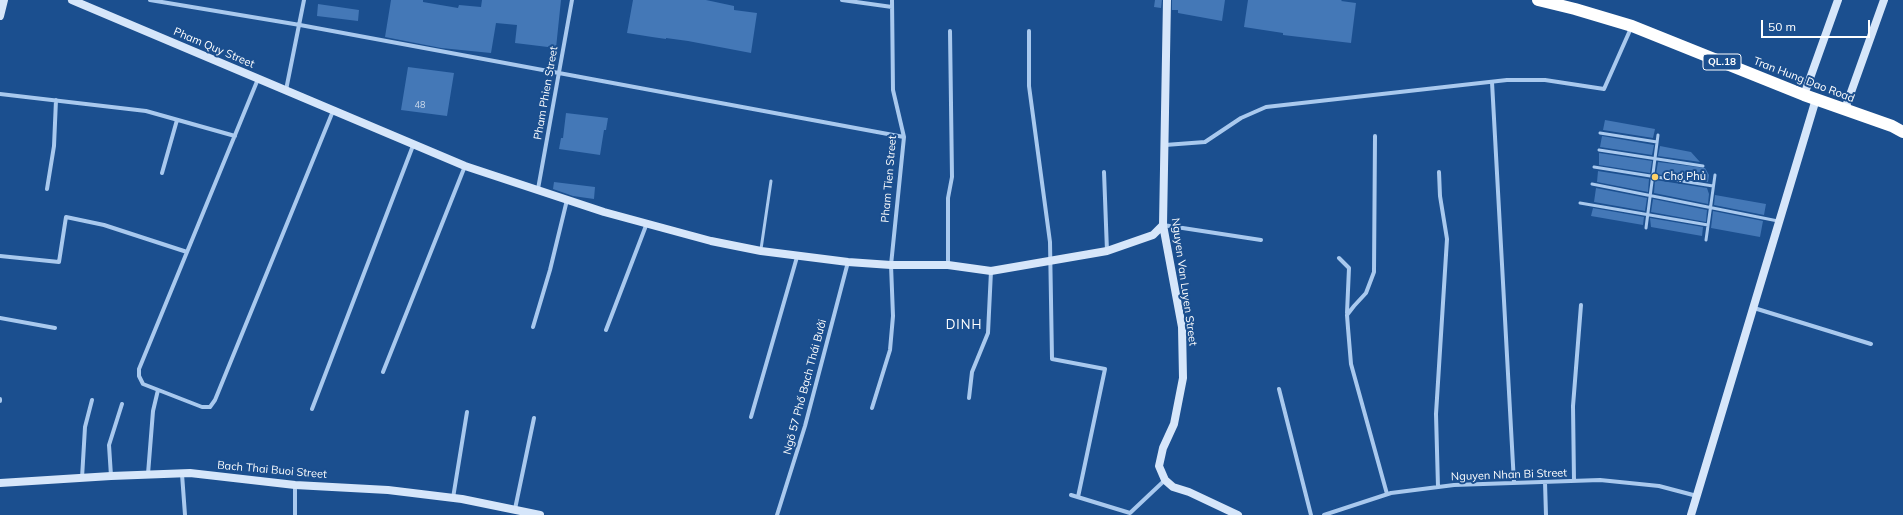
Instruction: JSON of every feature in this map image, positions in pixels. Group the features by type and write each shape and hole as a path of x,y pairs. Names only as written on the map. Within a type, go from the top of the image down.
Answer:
{"highway":[{"name":"Tran Hung Dao Road","path":"1538,0 1632,26 1804,95 1845,109 1903,132"}],"street":[{"path":"0,16 4,0"},
{"name":"Pham Quy Street","path":"72,0 333,111 414,143 465,166 604,212 710,241 797,257 891,265 948,265 991,271 1107,251 1153,235 1163,225"},
{"path":"150,0 300,25 904,137"},
{"path":"286,90 304,0"},
{"name":"Pham Phien Street","path":"538,190 572,0"},
{"path":"842,0 892,7"},
{"name":"Pham Tien Street","path":"872,408 890,350 893,316 891,265 904,137 893,90 892,0"},
{"name":"Nguyen Van Luyen Street","path":"1165,480 1159,466 1163,448 1174,424 1183,378 1182,327 1163,225 1167,0"},
{"path":"1804,95 1838,0"},
{"path":"1845,109 1884,0"},
{"path":"1165,145 1205,142 1241,118 1266,107 1492,82 1545,80 1604,89 1632,26"},
{"path":"1029,30 1029,86 1050,242 1052,359 1105,370 1078,497"},
{"path":"948,265 948,198 952,177 950,31"},
{"path":"258,79 139,369 139,376 143,384 202,407 210,407 215,400 333,111"},
{"path":"1492,82 1514,483"},
{"path":"0,94 146,111 235,136"},
{"path":"1691,515 1698,496 1816,99"},
{"path":"47,189 54,146 56,100"},
{"path":"162,173 177,120"},
{"path":"1347,315 1366,293 1374,272 1374,136"},
{"path":"312,409 414,143"},
{"path":"383,372 465,166"},
{"path":"1104,172 1107,251"},
{"path":"1438,487 1436,414 1447,239 1440,196 1439,172"},
{"path":"533,327 550,270 567,199"},
{"path":"0,256 59,262 66,217 104,225 187,252"},
{"path":"606,330 647,223"},
{"path":"1163,225 1261,240"},
{"path":"751,417 797,257"},
{"path":"1339,258 1349,268 1347,315 1351,364 1386,494"},
{"name":"Ngõ 57 Phố Bạch Thái Bưởi","path":"777,515 805,426 848,262"},
{"path":"969,398 972,372 988,333 991,271"},
{"path":"1574,481 1572,406 1581,305"},
{"path":"1754,308 1871,344"},
{"path":"0,318 55,328"},
{"path":"1279,389 1311,515"},
{"path":"148,475 153,411 158,390"},
{"path":"82,478 84,427 92,400"},
{"path":"111,476 109,445 122,404"},
{"path":"453,498 467,412"},
{"path":"515,509 534,418"},
{"path":"182,474 185,515"},
{"name":"Bach Thai Buoi Street","path":"0,483 111,476 182,474 294,485 388,490 453,498 540,515"},
{"path":"1071,495 1130,513 1165,480 1173,487 1189,492 1238,515"},
{"name":"Nguyen Nhan Bi Street","path":"1324,515 1386,494 1454,485 1600,480 1659,486 1698,496"},
{"path":"1545,482 1546,515"},
{"path":"294,485 295,515"}],"lane":[{"path":"1600,133 1657,142"},
{"path":"1646,228 1658,135"},
{"path":"1600,150 1703,166"},
{"path":"1594,167 1713,186"},
{"path":"1706,240 1715,176"},
{"path":"760,251 771,181"},
{"path":"1592,184 1780,221"},
{"path":"1580,202 1708,225"}],"building":[{"path":"391,0 423,0 423,2 458,8 459,5 481,7 482,0 561,0 556,48 515,43 517,25 496,23 491,53 441,48 385,37"},
{"path":"633,0 706,0 734,6 734,10 757,13 751,53 688,41 627,33"},
{"path":"1155,0 1162,0 1161,8 1154,7"},
{"path":"1172,0 1225,0 1222,21 1178,13 1178,10 1172,10"},
{"path":"1248,0 1342,0 1341,1 1356,3 1351,43 1283,35 1283,33 1244,27"},
{"path":"318,4 359,10 358,21 317,16"},
{"path":"408,67 454,73 447,116 401,110"},
{"path":"566,113 608,118 606,130 604,130 600,155 559,149 561,138 563,138"},
{"path":"1605,120 1655,129 1653,138 1603,130"},
{"path":"1602,136 1654,145 1652,155 1600,147"},
{"path":"1660,146 1691,152 1700,162 1658,156"},
{"path":"1599,153 1652,161 1650,173 1599,165"},
{"path":"1658,162 1705,168 1709,175 1708,182 1656,174"},
{"path":"1598,171 1649,179 1648,192 1597,182"},
{"path":"1655,180 1707,188 1709,194 1708,204 1654,193"},
{"path":"554,182 595,187 594,199 573,196 553,189"},
{"path":"1596,188 1647,198 1645,211 1594,202"},
{"path":"1715,195 1766,204 1764,215 1714,205"},
{"path":"1653,199 1707,210 1706,222 1651,212"},
{"path":"1593,208 1644,217 1643,225 1591,216"},
{"path":"1713,211 1763,221 1760,237 1711,228"},
{"path":"1650,218 1703,227 1702,236 1651,227"}],"place":[{"name":"Chợ Phủ","path":"1655,177"}],"district":[{"name":"DINH","path":"964,325"}]}
